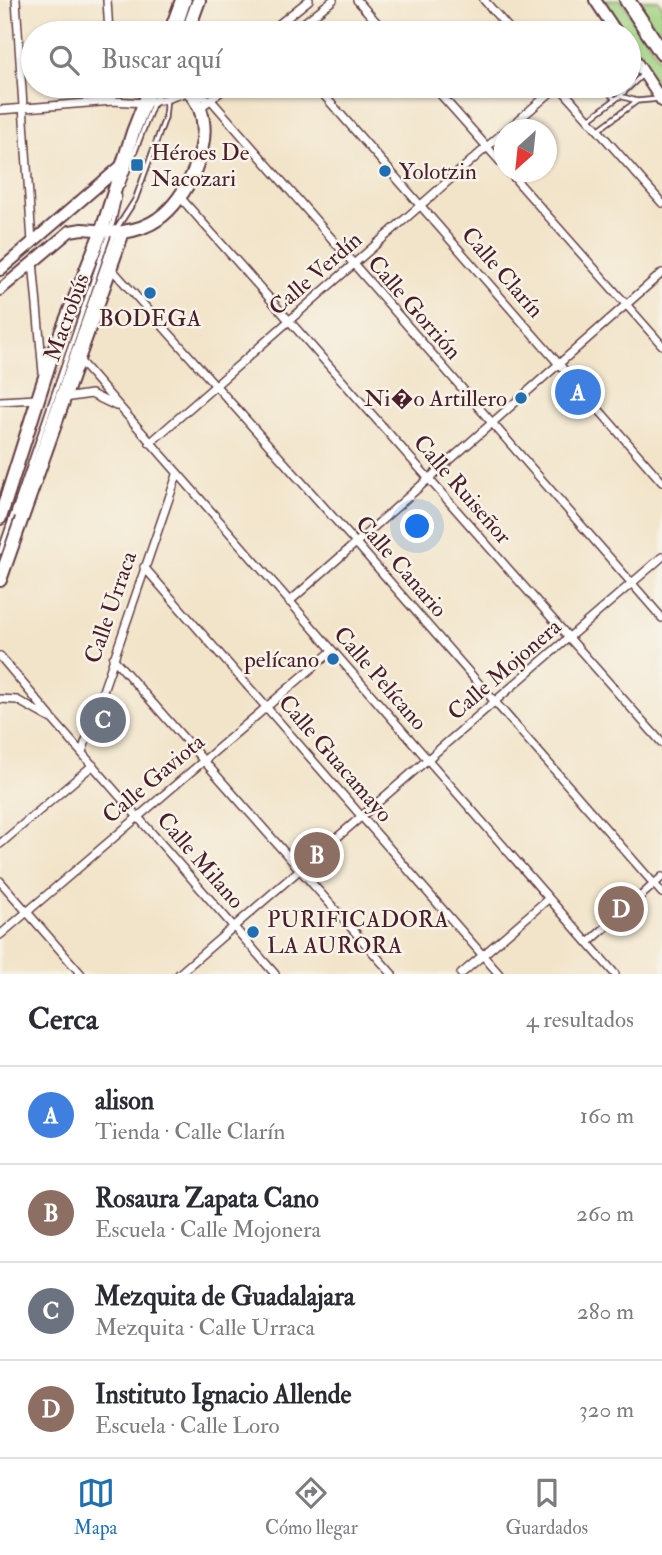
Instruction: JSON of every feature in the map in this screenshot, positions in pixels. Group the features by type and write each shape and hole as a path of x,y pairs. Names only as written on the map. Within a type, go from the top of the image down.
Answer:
{"highway":[{"path":"627,0 641,21"},
{"path":"641,21 662,53"}],"main road":[{"path":"174,21 182,0"},
{"path":"186,21 194,0"},
{"path":"595,0 609,21"},
{"path":"641,69 661,100"},
{"path":"0,580 110,267 121,166 150,98"},
{"path":"0,290 70,231 113,231 145,227 157,220 180,197 199,157 205,104 199,98"},
{"path":"0,270 121,166"},
{"path":"0,518 44,380 113,231"}],"street":[{"path":"16,0 21,68"},
{"path":"107,0 108,21"},
{"path":"283,21 309,0"},
{"path":"306,21 333,0"},
{"path":"357,0 375,21"},
{"path":"484,0 502,21"},
{"path":"23,98 32,242"},
{"path":"205,104 213,98"},
{"name":"Calle Clarín","path":"326,98 662,482"},
{"path":"444,98 494,154"},
{"name":"Calle Verdín","path":"520,119 544,98"},
{"path":"570,98 662,202"},
{"path":"0,110 166,99"},
{"name":"Calle Gorrión","path":"205,104 352,265 662,618"},
{"name":"Calle Verdín","path":"150,443 494,141"},
{"path":"518,182 662,345"},
{"name":"Calle Ruiseñor","path":"180,197 662,743"},
{"path":"33,261 44,380"},
{"name":"Calle Canario","path":"110,267 217,385 662,893"},
{"path":"289,602 662,273"},
{"name":"Calle Pelícano","path":"78,358 177,475 615,974"},
{"name":"Calle Pelícano","path":"64,398 91,394 118,407"},
{"path":"0,401 37,399"},
{"name":"Calle Urraca","path":"82,752 177,475"},
{"name":"Calle Mojonera","path":"179,974 662,557"},
{"name":"Calle Guacamayo","path":"144,567 499,974"},
{"name":"Calle Gaviota","path":"0,935 332,651"},
{"path":"0,656 53,720"},
{"path":"113,657 392,974"},
{"name":"Calle Milano","path":"0,699 17,700 53,720 275,974"},
{"path":"0,844 93,765"},
{"path":"588,943 662,877"},
{"path":"0,881 80,974"},
{"path":"461,974 548,899"}],"lane":[{"path":"641,77 644,74"},
{"name":"Macrobús","path":"0,564 113,231 128,169 152,98"},
{"path":"589,118 617,98 661,100"},
{"name":"Macrobús","path":"0,552 113,231 135,200 164,118 166,99"},
{"path":"598,130 637,101"}],"green space":[{"path":"600,0 621,0 635,21 614,21"},
{"path":"637,0 658,0 662,6 662,39"},
{"path":"641,31 662,63 662,93 641,61"}],"place":[{"name":"Héroes De Nacozari","path":"137,165"},
{"name":"Yolotzin","path":"385,171"},
{"name":"BODEGA","path":"150,293"},
{"name":"alison","path":"578,392"},
{"name":"Ni�o Artillero","path":"521,398"},
{"name":"pelícano","path":"333,659"},
{"name":"Mezquita de Guadalajara","path":"103,720"},
{"name":"Rosaura Zapata Cano","path":"317,855"},
{"name":"Instituto Ignacio Allende","path":"621,909"},
{"name":"PURIFICADORA LA AURORA","path":"253,932"}]}
